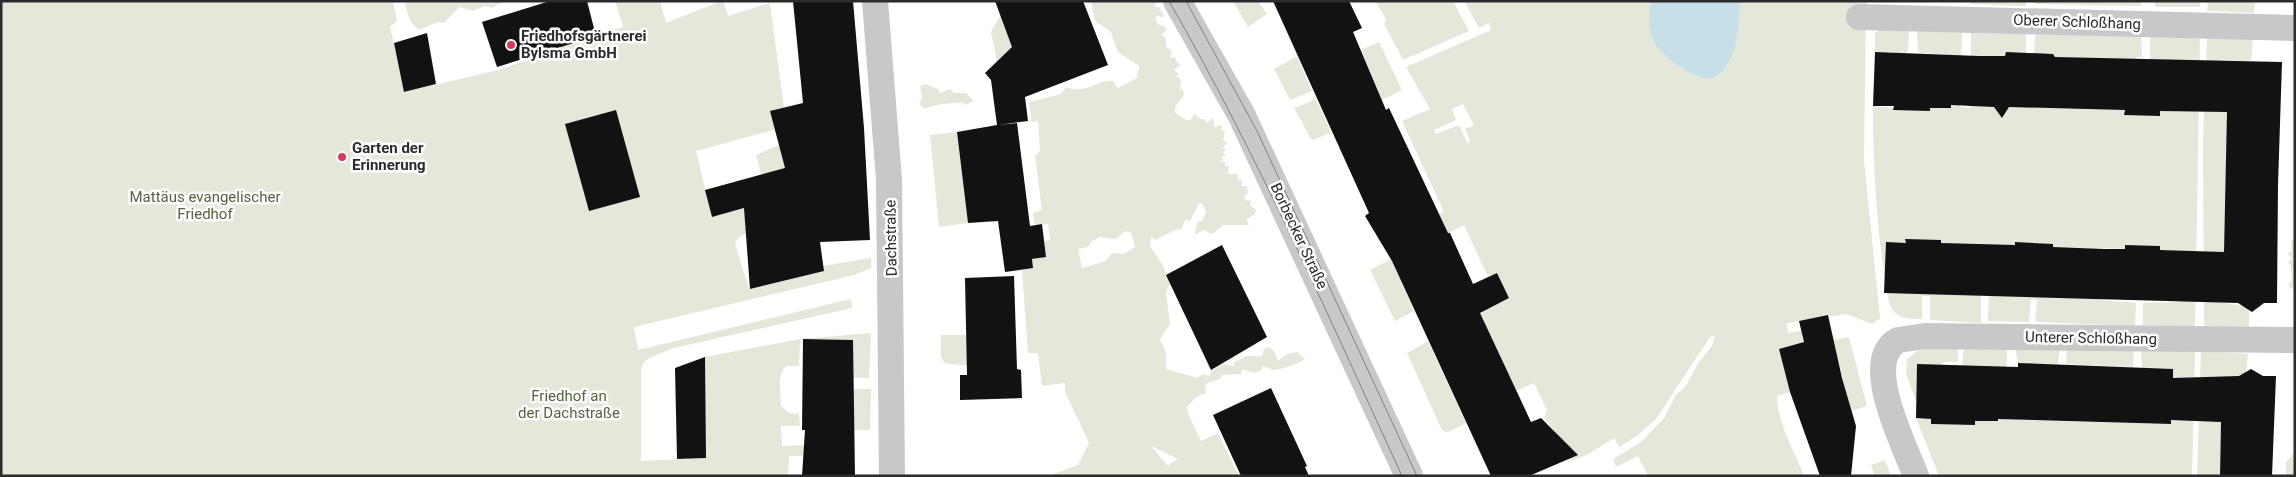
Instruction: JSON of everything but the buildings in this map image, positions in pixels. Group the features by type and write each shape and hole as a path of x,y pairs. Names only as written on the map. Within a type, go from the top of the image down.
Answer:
{"street":[{"name":"Dachstraße","path":"875,1 889,180 892,476"},
{"name":"Borbecker Straße","path":"1177,1 1242,116 1410,476"},
{"name":"Oberer Schloßhang","path":"1859,17 2295,28"},
{"name":"Unterer Schloßhang","path":"1916,476 1883,385 1882,367 1890,346 1898,340 1916,336 2295,340"}],"green space":[{"path":"1,1 393,1 397,21 390,27 405,92 498,70 536,57 535,55 623,27 615,1 660,1 666,23 721,1 723,1 728,16 770,3 784,108 777,129 696,151 712,217 769,202 756,155 807,132 751,237 745,234 739,237 735,243 749,289 823,271 823,266 871,258 871,268 854,275 634,327 638,350 851,299 852,308 674,348 645,361 641,369 641,461 705,458 705,357 800,339 799,366 786,366 781,375 780,385 781,406 789,413 799,414 800,426 781,426 782,446 806,445 822,455 789,456 788,476 1,476"},
{"path":"404,1 504,1 492,8 485,6 474,11 459,7 444,23 438,22 419,30 410,21"},
{"path":"1091,1 1156,1 1155,7 1159,7 1164,15 1163,18 1158,15 1155,18 1159,25 1164,26 1166,30 1162,35 1166,38 1166,46 1172,52 1170,58 1174,57 1180,66 1174,70 1179,74 1176,76 1181,80 1180,89 1184,91 1183,97 1175,107 1175,113 1186,120 1191,120 1194,114 1200,119 1204,119 1207,123 1212,118 1214,127 1222,125 1221,130 1225,131 1223,140 1227,143 1223,148 1226,150 1223,152 1226,156 1222,156 1223,160 1219,161 1225,162 1225,166 1229,166 1228,174 1238,174 1238,180 1242,180 1242,186 1247,186 1249,191 1244,198 1248,201 1251,200 1250,206 1256,209 1255,214 1246,220 1249,225 1223,225 1212,234 1203,230 1195,235 1197,222 1202,221 1206,212 1202,203 1199,203 1190,221 1185,220 1181,230 1177,229 1155,240 1151,236 1150,246 1162,264 1170,282 1166,293 1170,324 1160,339 1166,352 1166,369 1198,378 1202,374 1210,376 1211,371 1223,364 1234,366 1234,362 1247,356 1262,356 1264,349 1268,347 1274,351 1279,360 1287,354 1297,352 1305,359 1277,370 1262,366 1262,370 1254,373 1242,369 1241,374 1222,375 1220,379 1205,384 1206,393 1195,398 1187,407 1189,416 1201,441 1218,433 1239,476 1048,476 1078,465 1089,443 1065,392 1065,383 1042,386 1038,353 1028,353 1022,270 1033,268 1032,259 1046,257 1044,241 1050,240 1048,224 1035,225 1033,213 1042,210 1035,156 1040,151 1038,121 1032,122 1029,102 1061,94 1066,87 1080,89 1113,81 1118,88 1137,78 1139,66 1118,52 1111,32 1095,21","holes":["1125,231 1131,233 1135,247 1124,254 1112,253 1106,261 1082,268 1078,249 1088,247 1091,242 1099,237 1116,239","1151,446 1176,458 1177,459 1168,466"]},
{"path":"1233,1 1258,1 1267,14 1248,27"},
{"path":"1375,1 1453,1 1469,31 1403,60 1384,24 1386,19"},
{"path":"1464,1 1866,1 1864,161 1880,318 1872,324 1847,314 1787,323 1788,333 1801,331 1803,342 1779,349 1790,392 1777,396 1778,407 1783,427 1804,476 1648,476 1638,456 1616,467 1613,459 1641,442 1664,418 1676,395 1686,386 1699,362 1712,346 1715,336 1710,337 1656,419 1637,436 1619,447 1614,438 1587,455 1572,461 1565,454 1553,429 1544,418 1547,410 1534,383 1516,391 1479,314 1509,298 1497,273 1488,277 1464,225 1441,237 1432,217 1444,212 1402,121 1430,109 1406,67 1491,30 1489,23 1479,28","holes":["1463,104 1474,125 1465,129 1470,140 1468,144 1459,125 1436,134 1434,130 1456,120 1452,109"]},
{"path":"1971,1 2026,1 2026,6 1971,4"},
{"path":"2035,1 2141,1 2141,6 2035,4"},
{"path":"2155,1 2200,1 2200,7 2155,7"},
{"path":"2208,1 2255,1 2254,13 2207,11"},
{"path":"1016,10 1011,78 997,62 991,32 1000,16"},
{"path":"1879,30 1909,30 1908,50 1906,53 1875,52 1875,33"},
{"path":"1917,30 1962,32 1960,107 1970,108 1971,33 2026,34 2026,56 2034,56 2035,34 2141,35 2142,57 2137,57 2124,114 2160,116 2150,60 2150,35 2200,37 2195,327 2143,325 2143,303 2179,302 2180,251 2160,250 2159,246 2126,245 2125,249 2103,248 2101,300 2136,303 2135,326 2035,322 2037,300 2031,299 2029,322 1988,321 1990,249 1981,279 1981,323 1930,320 1930,296 1922,296 1922,319 1902,317 1894,312 1889,302 1879,229 1875,180 1873,106 1930,111 1930,108 1951,107 1953,55 1921,53 1918,51"},
{"path":"2207,38 2253,38 2251,61 2223,60 2221,104 2228,105 2224,260 2218,302 2245,306 2249,310 2249,327 2204,326 2203,142"},
{"path":"1379,42 1402,90 1382,100 1361,50"},
{"path":"1297,56 1312,91 1290,100 1274,69"},
{"path":"925,84 938,89 940,93 950,89 954,93 966,93 974,101 965,105 962,102 938,105 925,109 919,104 922,98 920,86"},
{"path":"1316,99 1331,132 1314,140 1311,139 1294,108"},
{"path":"957,132 968,223 939,227 930,135"},
{"path":"2295,234 2295,291 2288,285 2292,280 2291,266 2288,262 2292,259 2288,254 2292,249 2291,243"},
{"path":"1391,259 1414,311 1395,321 1370,270"},
{"path":"871,333 869,378 853,378 853,340 800,339"},
{"path":"941,335 968,335 968,365 946,363 943,360 941,357"},
{"path":"1849,337 1867,406 1851,411 1833,340"},
{"path":"1428,341 1466,423 1448,432 1443,431 1441,428 1407,353"},
{"path":"1958,346 1958,362 1944,362 1916,401 1906,374 1907,359 1922,347"},
{"path":"1964,346 2007,346 2006,403 2017,403 2017,420 2171,424 2173,369 2142,368 2141,350 2195,352 2192,476 1939,476 1916,418 1931,419 1931,424 1974,425 1975,421 1997,421 2000,367 1962,366"},
{"path":"2015,347 2060,347 2058,364 2018,363"},
{"path":"2067,348 2134,349 2133,367 2066,364"},
{"path":"2201,351 2248,354 2246,372 2221,422 2220,476 2197,476"},
{"path":"853,389 871,389 870,430 854,430"},
{"path":"2295,452 2295,476 2286,476 2286,462"},
{"path":"1885,460 1891,476 1875,476 1871,465"}],"water":[{"path":"1651,1 1740,1 1738,31 1733,52 1724,69 1717,76 1710,78 1692,74 1673,62 1658,48 1649,27"}],"tram line":[{"path":"1169,1 1262,176 1402,476"},
{"path":"1186,1 1257,131 1417,476"}],"place":[{"name":"Friedhofsgärtnerei Bylsma GmbH","path":"511,45"},
{"name":"Garten der Erinnerung","path":"342,157"}],"park label":[{"name":"Mattäus evangelischer Friedhof","path":"205,206"},
{"name":"Friedhof an der Dachstraße","path":"569,404"}]}
